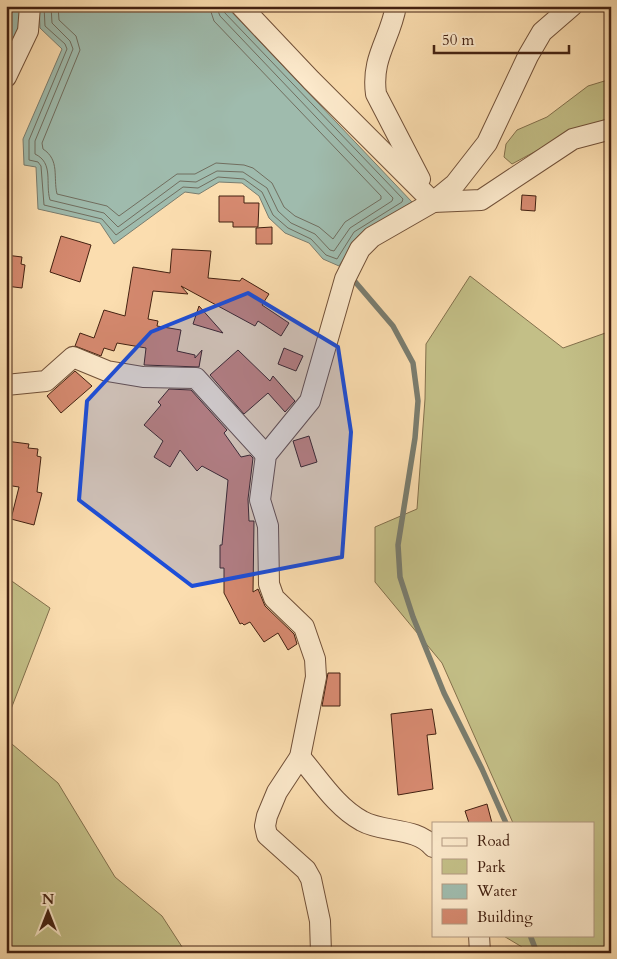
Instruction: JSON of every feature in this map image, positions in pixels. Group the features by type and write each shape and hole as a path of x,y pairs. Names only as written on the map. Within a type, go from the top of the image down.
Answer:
{"street":[{"path":"6,77 28,31 30,6"},
{"path":"241,6 311,80 433,202 481,200 573,139 611,129"},
{"path":"396,6 393,22 375,63 374,79 376,94 433,202"},
{"path":"322,953 320,921 311,879 306,870 267,835 265,826 276,792 300,757 305,727 314,695 316,677 314,659 304,627 274,598 269,584 268,526 260,500 266,455 310,401 347,273 360,249 372,237 433,202 455,184 487,143 528,56 542,32 572,6"},
{"path":"6,385 46,381 73,357 107,371 144,377 196,378 266,455"},
{"path":"300,757 344,809 378,828 418,836 432,846"},
{"path":"479,936 480,953"}],"highlighted area":[{"path":"248,293 338,347 351,432 342,557 192,586 79,500 87,401 151,332"}],"green space":[{"path":"611,79 611,122 575,130 512,164 504,157 506,144 517,130 547,117 588,86"},
{"path":"470,276 563,348 611,331 611,953 525,953 522,947 504,936 594,936 594,822 513,822 442,663 375,582 375,527 417,509 425,399 426,344"},
{"path":"6,577 50,608 6,722"},
{"path":"6,739 58,783 115,877 162,916 186,953 6,953"}],"water":[{"path":"6,6 22,6 21,33 6,58"},
{"path":"39,6 226,6 412,202 358,236 339,266 323,259 309,243 285,233 269,218 259,196 242,183 219,182 199,194 185,192 114,244 100,223 38,209 36,167 24,165 23,139 62,49 40,28"}],"building":[{"path":"522,195 536,196 535,211 521,210"},
{"path":"219,196 244,196 244,203 259,203 258,227 233,227 233,222 219,222"},
{"path":"272,227 272,244 256,244 256,228"},
{"path":"61,236 91,245 80,282 50,272"},
{"path":"172,249 211,251 208,278 240,281 242,278 269,294 262,305 289,323 281,336 258,321 255,326 181,286 188,294 153,291 148,319 158,321 157,326 181,330 177,351 195,355 195,358 202,350 199,367 144,365 146,348 117,343 114,351 104,348 101,356 75,346 80,333 94,338 104,310 125,316 133,267 170,273"},
{"path":"6,255 22,257 21,264 25,265 22,288 6,286"},
{"path":"199,306 223,333 193,324"},
{"path":"284,348 303,356 296,371 278,364"},
{"path":"238,350 270,381 273,376 295,401 285,412 268,393 244,414 210,375"},
{"path":"75,371 92,386 61,413 47,396"},
{"path":"169,389 191,390 227,430 224,433 241,457 250,455 253,458 248,499 249,521 254,521 253,592 258,589 265,606 294,634 297,644 288,650 278,633 264,642 250,622 244,625 240,624 224,593 224,568 220,568 220,545 222,545 228,480 202,466 197,471 180,450 170,467 154,457 163,441 144,425 161,405 158,402"},
{"path":"309,436 317,462 301,467 293,441"},
{"path":"6,441 29,444 28,448 38,449 37,456 41,457 37,492 42,493 34,525 11,519 19,487 6,485"},
{"path":"328,673 340,673 340,706 322,706"},
{"path":"432,709 436,734 427,735 433,789 398,795 391,714"},
{"path":"487,804 492,822 469,822 465,811"}],"waterway":[{"path":"351,277 393,326 413,363 418,401 415,438 398,545 400,577 413,617 444,693 482,769 506,822"},
{"path":"530,936 537,953"}]}
